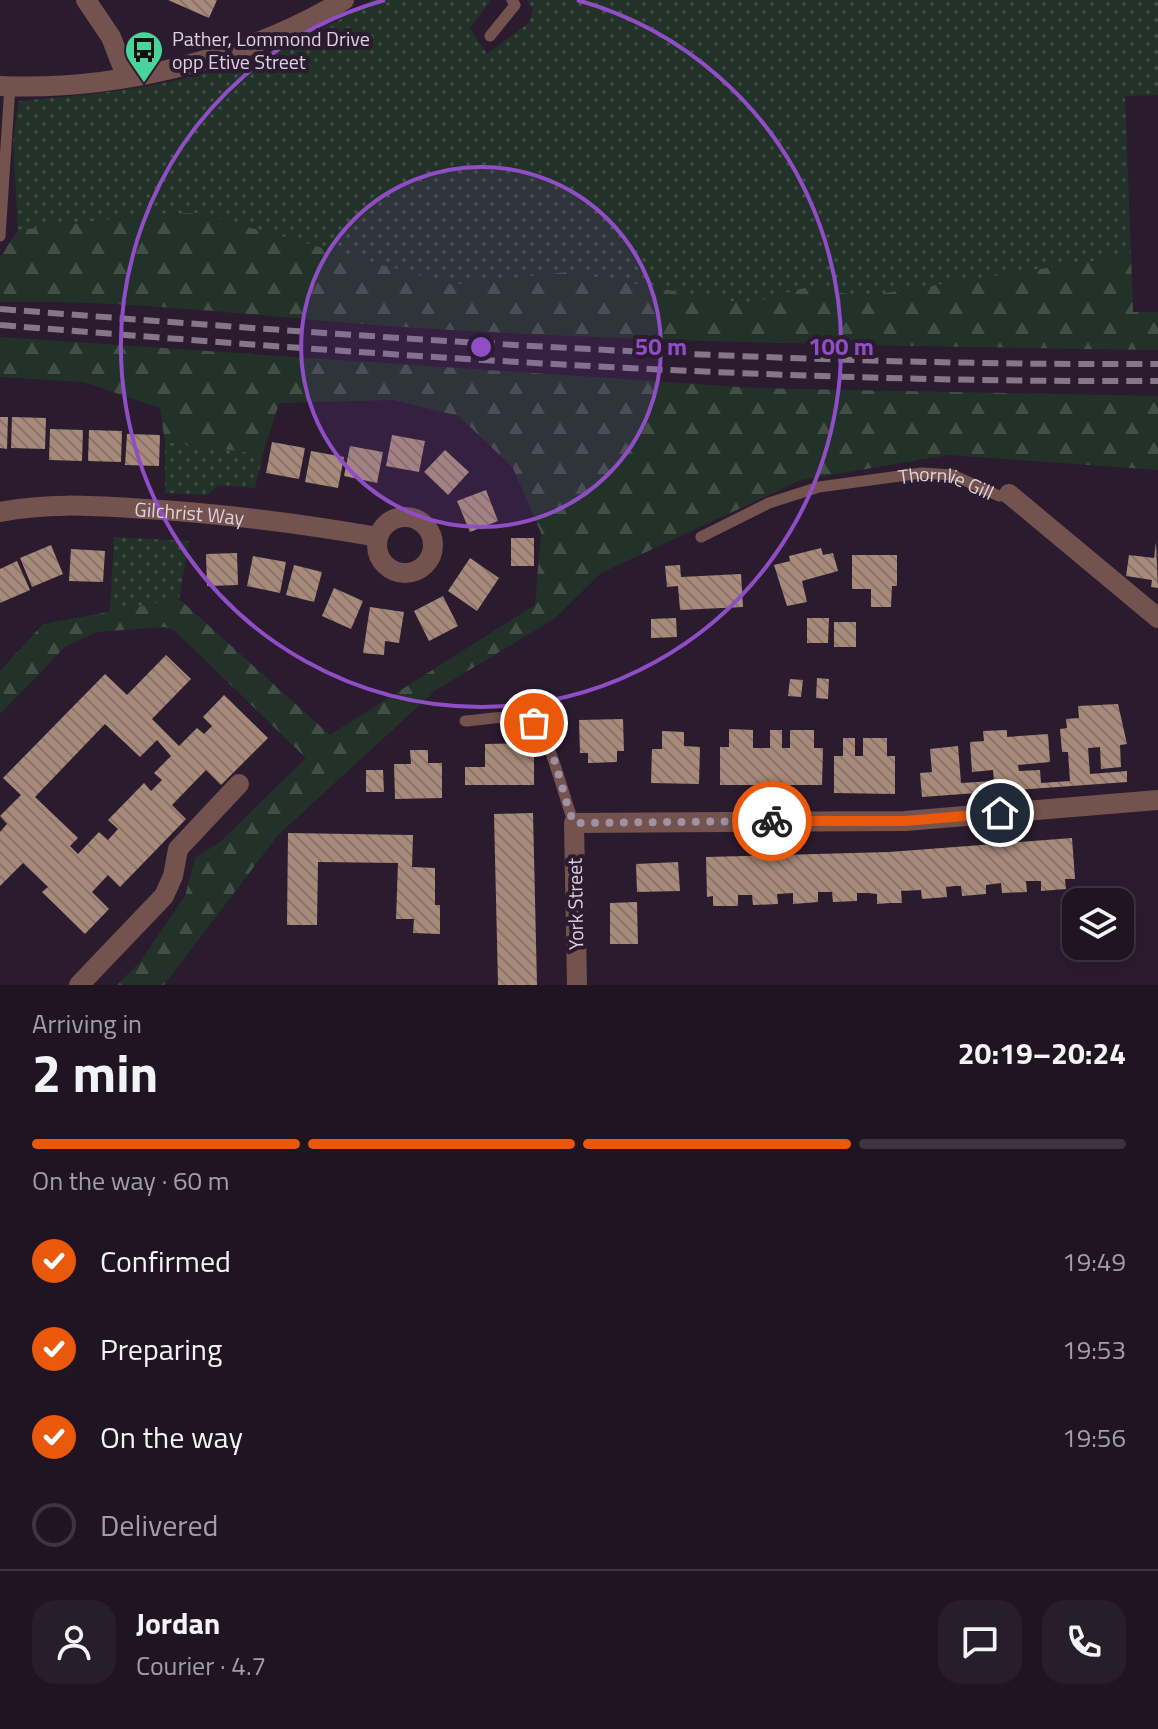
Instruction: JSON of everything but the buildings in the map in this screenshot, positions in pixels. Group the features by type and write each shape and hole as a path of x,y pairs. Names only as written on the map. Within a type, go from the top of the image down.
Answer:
{"street":[{"path":"86,0 111,37 126,76"},
{"path":"5,86 74,85 216,55 313,18 344,0"},
{"name":"Thornlie Gill","path":"1009,494 1158,618"},
{"name":"Gilchrist Way","path":"0,512 39,504 208,513 265,517 378,537"},
{"path":"79,985 164,896 173,876 178,849 239,784"},
{"path":"574,823 905,821 1158,800"},
{"name":"York Street","path":"574,823 577,985"}],"lane":[{"path":"490,36 515,5 512,0"},
{"path":"0,236 5,86"},
{"name":"Thornlie Gill","path":"701,537 769,503 819,487 922,473 953,475 999,496 1009,494"},
{"path":"465,721 520,718 534,723 548,742 561,792 574,823"}],"green space":[{"path":"371,0 491,0 470,28 487,54 529,23 533,10 527,0 1158,0 1158,95 1125,96 1131,255 865,296 804,288 748,304 567,272 453,285 199,213 158,214 18,230 13,141 19,101 131,89 201,75 270,51 340,19"},
{"path":"199,213 453,285 567,272 748,304 804,288 865,296 1131,255 1133,312 1158,312 1158,350 592,337 404,327 152,306 0,302 0,257 18,230 158,214"},
{"path":"0,337 755,388 1158,396 1158,470 948,455 801,480 601,573 554,619 436,690 278,835 164,985 117,985 140,962 185,896 195,858 220,842 306,758 174,630 164,627 97,632 66,646 0,714 0,671 43,624 179,599 330,735 535,605 541,533 513,468 459,416 394,400 279,403 263,454 165,442 160,408 84,382 0,377"},
{"path":"165,442 263,454 255,488 218,485 207,495 165,493"},
{"path":"114,537 189,541 179,599 110,612"}],"railway":[{"path":"0,309 289,331 723,355 1158,364"},
{"path":"0,325 578,365 868,377 1158,381"}],"way so far":[{"path":"534,723 548,742 561,792 574,823 772,821"}],"place":[{"name":"Pather, Lommond Drive opp Etive Street","path":"144,84"}],"route":[{"path":"772,821 905,821 1000,813"}]}
